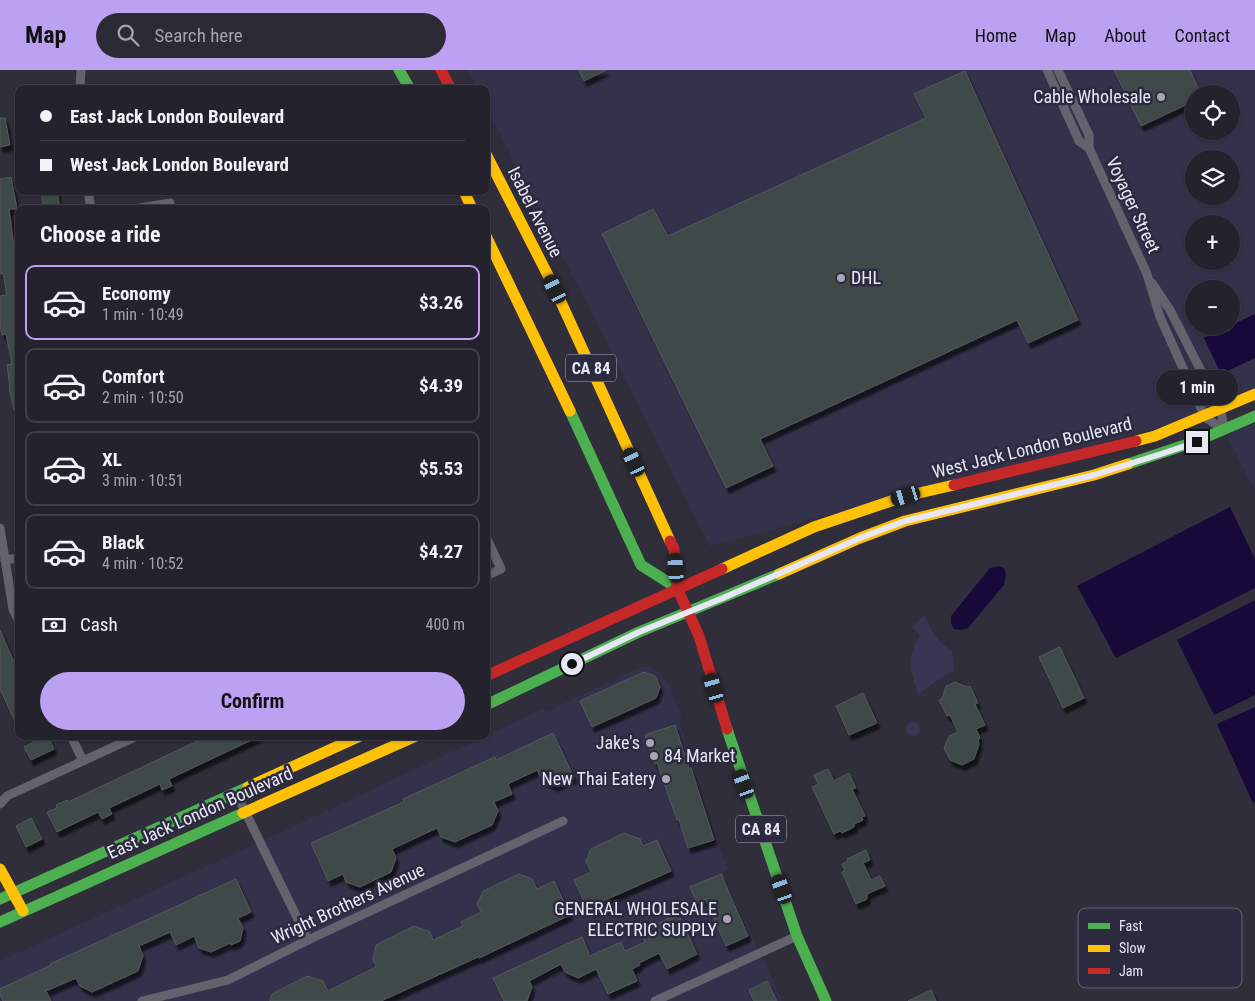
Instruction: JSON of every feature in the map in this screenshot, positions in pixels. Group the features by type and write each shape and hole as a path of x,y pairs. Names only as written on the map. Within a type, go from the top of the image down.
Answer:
{"main road":[{"path":"399,70 408,85"},
{"path":"441,70 449,85"},
{"name":"Isabel Avenue","path":"490,162 555,289 674,549 677,588 698,636 736,760 798,936 826,1001"},
{"name":"CA 84","path":"490,244 641,565 677,588"},
{"name":"West Jack London Boulevard","path":"677,588 814,527 857,511 906,496 1104,450 1155,436 1221,410 1255,394"},
{"path":"490,703 639,632 723,598 860,538 905,521 1094,475 1161,454 1255,416"},
{"path":"490,674 677,588"},
{"name":"East Jack London Boulevard","path":"0,899 351,740"},
{"name":"East Jack London Boulevard","path":"0,922 407,740"},
{"path":"0,870 23,911"}],"street":[{"path":"80,85 81,70"},
{"name":"Voyager Street","path":"1046,70 1079,141 1089,148"},
{"name":"Voyager Street","path":"1058,70 1089,135 1089,148 1147,274 1170,310 1221,410 1224,430"},
{"path":"158,205 170,203"},
{"name":"Voyager Street","path":"1147,274 1160,317 1204,416"},
{"path":"1204,416 1224,430"},
{"path":"0,528 15,613"},
{"path":"490,546 501,569 490,574"},
{"path":"5,560 15,559"},
{"path":"73,740 82,761"},
{"path":"0,804 7,796 127,740"},
{"path":"236,792 308,940"},
{"name":"Wright Brothers Avenue","path":"142,1001 228,980 308,940 563,822"},
{"path":"655,1001 798,936"}],"shaded area":[{"path":"468,70 1255,70 1255,391 1195,418 710,546 490,114 490,85 475,85"},
{"path":"1255,314 1255,358 1221,374 1204,338 1210,335 1240,335 1240,321"},
{"path":"1255,423 1255,491 1227,436"},
{"path":"1230,507 1255,559 1255,588 1116,658 1077,586"},
{"path":"999,566 1004,568 1006,574 1004,585 968,628 954,629 951,623 951,616 990,568"},
{"path":"1255,600 1255,695 1214,715 1177,640"},
{"path":"924,615 938,640 952,650 954,672 950,672 918,694 911,671 911,657 920,635 912,627"},
{"path":"641,667 649,667 659,673 669,684 681,715 680,725 716,839 728,869 723,872 782,1001 0,1001 0,961 477,740 490,740 490,734 543,709 546,712"},
{"path":"1255,707 1255,802 1253,803 1217,724"},
{"path":"910,722 916,722 920,729 916,736 910,736 906,732 906,726"}],"building":[{"path":"579,70 606,70 584,81"},
{"name":"Cable Wholesale","path":"1114,70 1190,70 1197,85 1185,85 1185,105 1141,126"},
{"name":"DHL","path":"965,71 1078,320 1028,343 1017,320 760,439 773,466 726,488 602,234 653,209 668,236 926,118 914,94"},
{"path":"0,118 5,118 10,145 0,147"},
{"path":"11,177 16,205 15,209 9,209 15,247 15,410 9,388 7,365 12,364 6,334 2,335 0,324 0,296 7,295 3,273 0,274 0,179"},
{"path":"42,195 58,195 59,205 43,205"},
{"path":"0,630 15,665 15,721 0,689"},
{"path":"1060,647 1084,698 1063,708 1039,657"},
{"path":"644,672 655,676 660,687 656,698 592,727 580,701"},
{"path":"955,682 967,687 970,686 978,703 975,704 985,725 976,729 980,738 974,759 962,765 950,760 944,748 949,736 958,732 950,715 947,716 939,700 942,699 946,686"},
{"path":"863,693 877,723 849,735 836,706"},
{"path":"675,725 714,840 688,848 679,820 677,820 645,735"},
{"path":"553,733 574,777 555,786 542,780 537,770 508,784 512,794 494,802 498,811 492,825 455,842 441,837 437,828 392,849 396,858 391,872 360,887 346,882 343,874 328,881 311,843 404,802 403,799 495,757 496,760"},
{"path":"37,740 50,740 54,749 31,760 24,747"},
{"path":"200,740 252,740 169,779 172,786 162,790 160,784 109,808 112,814 102,819 98,812 57,832 47,812 57,808 56,805 67,800 68,802"},
{"path":"828,769 834,781 849,773 856,788 852,789 865,816 862,817 863,820 854,824 854,827 842,833 840,831 834,834 812,787 818,784 814,775"},
{"path":"31,818 42,839 26,847 16,826"},
{"path":"624,833 640,839 643,846 657,840 671,871 587,908 574,880 591,872 586,861 591,849"},
{"path":"866,850 870,860 863,863 871,880 880,876 885,886 867,894 867,899 856,904 842,872 845,871 842,864 848,861 847,859"},
{"path":"519,874 532,879 537,889 554,881 570,915 381,1001 270,1001 272,994 307,976 323,981 328,991 376,967 373,959 376,945 414,926 430,932 433,940 463,926 461,922 481,912 477,904 483,891"},
{"name":"GENERAL WHOLESALE ELECTRIC SUPPLY","path":"721,874 748,936 726,946 705,899 697,903 690,887"},
{"path":"236,879 251,912 238,918 243,928 240,941 231,945 230,943 211,952 199,948 194,936 176,945 170,932 139,946 143,956 138,971 92,992 80,986 76,978 46,991 51,1001 3,1001 0,989 50,964"},
{"path":"678,914 697,954 667,969 659,953 639,963 640,965 632,969 637,981 608,994 596,969 578,978 565,972 561,964 529,981 532,987 527,1001 504,1001 493,978 582,937 590,956 621,942 625,951 645,942 640,932"},
{"path":"767,981 777,1001 754,1001 749,990"},
{"path":"931,990 936,1001 908,1001"}],"traffic: fast":[{"path":"399,70 408,85"},
{"path":"570,411 641,565 677,588"},
{"path":"1128,464 1197,441 1255,416"},
{"path":"490,703 639,632 779,574"},
{"path":"727,729 797,936 826,1001"},
{"path":"0,899 248,787"},
{"path":"0,922 243,813"}],"traffic: slow":[{"path":"490,162 555,289 670,541"},
{"path":"466,195 470,205"},
{"path":"490,244 570,411"},
{"path":"1136,441 1155,436 1255,394"},
{"path":"779,574 860,538 905,521 1094,475 1128,464"},
{"path":"722,569 814,527 906,496 954,485"},
{"path":"248,787 351,740"},
{"path":"243,813 407,740"},
{"path":"0,869 23,911"}],"traffic: jam":[{"path":"441,70 449,85"},
{"path":"954,485 1136,441"},
{"path":"670,541 674,549 677,588 699,636 727,729"},
{"path":"490,674 722,569"}],"place":[{"name":"Cable Wholesale","path":"1161,97"},
{"name":"DHL","path":"841,278"},
{"name":"Jake's","path":"650,743"},
{"name":"84 Market","path":"654,756"},
{"name":"New Thai Eatery","path":"666,779"},
{"name":"GENERAL WHOLESALE ELECTRIC SUPPLY","path":"727,919"}],"route":[{"path":"572,664 639,632 723,598 860,538 905,521 1094,475 1197,442"}]}
